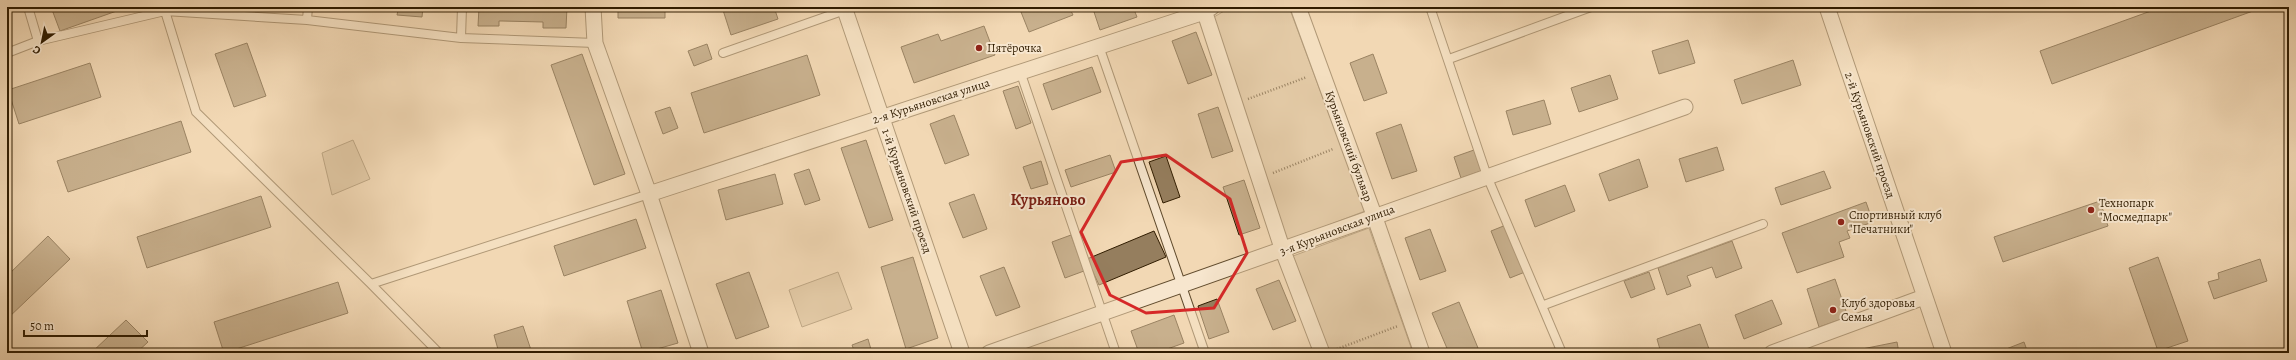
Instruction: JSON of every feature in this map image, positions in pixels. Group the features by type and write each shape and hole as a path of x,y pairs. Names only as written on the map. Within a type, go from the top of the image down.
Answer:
{"street":[{"path":"593,7 595,43 649,194 701,353"},
{"name":"Курьяновский бульвар","path":"1298,7 1374,215 1422,353"},
{"name":"2-й Курьяновский проезд","path":"1827,7 1928,296 1944,353"},
{"name":"1-й Курьяновский проезд","path":"844,8 962,353"},
{"path":"1206,9 1234,104 1283,251 1328,352"},
{"name":"2-я Курьяновская улица","path":"649,194 1099,46 1206,9"},
{"name":"3-я Курьяновская улица","path":"989,353 1283,251 1374,215 1685,107"},
{"path":"1772,353 1928,296"}],"lane":[{"path":"28,7 38,41"},
{"path":"307,20 308,7"},
{"path":"461,38 462,7"},
{"path":"1430,7 1449,59 1487,176 1544,305 1562,353"},
{"path":"1449,59 1591,7"},
{"path":"723,53 844,8"},
{"path":"164,9 196,112 372,284 439,353"},
{"path":"7,53 38,41 164,9 307,20 461,38 595,43"},
{"path":"1099,46 1205,353"},
{"path":"1020,71 1116,353"},
{"path":"372,284 649,194"},
{"path":"1544,305 1763,224"}],"path":[{"path":"1234,104 1322,72"},
{"path":"1259,178 1348,143"},
{"path":"1328,352 1411,321"}],"highlighted area":[{"path":"1166,155 1230,199 1247,253 1214,308 1146,313 1110,295 1081,232 1121,162"}],"shaded area":[{"path":"1231,7 1289,7 1365,211 1287,241 1214,17"},
{"path":"353,140 370,179 332,195 322,153"},
{"path":"1369,228 1413,353 1329,353 1293,256"},
{"path":"838,272 852,309 802,327 789,290"}],"building":[{"path":"51,7 128,7 60,31"},
{"path":"333,7 355,7 355,11 333,9"},
{"path":"360,7 423,7 422,17 397,15 398,10"},
{"path":"479,7 567,7 566,28 543,28 543,22 502,21 499,21 499,26 478,26"},
{"path":"618,7 665,7 665,18 618,18"},
{"path":"722,7 774,7 778,19 731,35"},
{"path":"1033,7 1069,7 1073,15 1029,32 1021,12"},
{"path":"1109,7 1133,7 1137,17 1100,30 1094,12"},
{"path":"2162,7 2264,7 2052,84 2040,51"},
{"path":"984,26 995,55 914,83 901,47 938,34 941,41"},
{"path":"7,32 11,43 7,44"},
{"path":"1196,32 1212,75 1188,84 1172,41"},
{"path":"1688,40 1695,63 1659,74 1652,51"},
{"path":"247,43 266,96 234,107 215,54"},
{"path":"707,44 712,59 694,66 688,51"},
{"path":"582,54 625,174 594,185 551,65"},
{"path":"1373,54 1387,93 1364,101 1350,63"},
{"path":"807,55 820,95 704,133 691,93"},
{"path":"1793,60 1801,85 1742,104 1734,80"},
{"path":"90,63 101,97 19,124 8,90"},
{"path":"1092,67 1101,92 1052,110 1043,84"},
{"path":"1610,75 1618,99 1579,112 1571,88"},
{"path":"1018,86 1031,123 1016,129 1003,91"},
{"path":"1544,100 1551,124 1513,135 1506,111"},
{"path":"670,107 678,128 663,134 655,112"},
{"path":"1218,107 1233,151 1212,158 1198,114"},
{"path":"954,115 969,155 945,164 930,124"},
{"path":"181,121 191,152 68,192 57,161"},
{"path":"1401,124 1417,171 1392,179 1376,133"},
{"path":"866,140 893,220 869,228 841,148"},
{"path":"1717,147 1724,170 1686,182 1679,159"},
{"path":"1474,150 1481,171 1461,178 1454,157"},
{"path":"1110,155 1116,172 1071,187 1065,170"},
{"path":"1166,156 1180,197 1163,203 1149,162"},
{"path":"1639,159 1648,187 1609,201 1599,174"},
{"path":"1041,161 1048,184 1031,189 1023,167"},
{"path":"809,169 820,200 805,205 794,174"},
{"path":"1824,171 1831,188 1781,205 1775,188"},
{"path":"775,174 783,204 726,220 718,190"},
{"path":"1244,180 1260,228 1239,235 1223,187"},
{"path":"1565,185 1575,211 1535,227 1525,200"},
{"path":"974,194 987,229 963,238 949,203"},
{"path":"261,196 271,227 147,268 137,237"},
{"path":"2100,201 2108,226 2003,262 1994,237"},
{"path":"1866,202 1873,222 1847,231 1850,238 1839,242 1844,257 1797,273 1782,233"},
{"path":"636,219 646,248 564,276 554,246"},
{"path":"1506,225 1525,272 1510,278 1491,231"},
{"path":"1430,229 1446,271 1420,280 1405,238"},
{"path":"1154,231 1166,257 1099,285 1087,259"},
{"path":"1071,235 1084,271 1065,278 1052,242"},
{"path":"48,236 70,259 7,319 7,276"},
{"path":"1732,241 1742,268 1716,278 1712,267 1687,276 1691,286 1667,295 1658,268"},
{"path":"913,257 938,338 906,349 881,267"},
{"path":"2158,257 2188,341 2158,351 2129,268"},
{"path":"2260,259 2267,281 2214,299 2208,282 2219,279 2218,273"},
{"path":"1004,267 1020,307 996,316 980,276"},
{"path":"749,272 769,327 736,339 716,284"},
{"path":"1649,272 1655,289 1631,298 1624,281"},
{"path":"1835,279 1848,317 1819,327 1807,289"},
{"path":"1279,280 1296,321 1273,330 1256,289"},
{"path":"338,282 348,313 224,353 214,322"},
{"path":"661,290 678,343 643,353 627,301"},
{"path":"1217,299 1229,332 1209,339 1198,306"},
{"path":"1772,300 1782,324 1744,339 1735,315"},
{"path":"1459,302 1478,348 1466,353 1449,353 1432,313"},
{"path":"1174,315 1184,343 1156,353 1139,353 1131,331"},
{"path":"126,320 148,342 136,353 91,353"},
{"path":"1700,324 1709,349 1698,353 1661,353 1657,339"},
{"path":"523,326 532,353 499,353 494,335"},
{"path":"868,339 872,353 855,353 852,345"},
{"path":"1897,342 1899,353 1863,353 1862,349"},
{"path":"2024,342 2028,353 1996,353"}],"place":[{"name":"Пятёрочка","path":"979,48"},
{"name":"Технопарк \"Мосмедпарк\"","path":"2091,210"},
{"name":"Спортивный клуб \"Печатники\"","path":"1841,222"},
{"name":"Клуб здоровья Семья","path":"1833,310"}],"district":[{"name":"Курьяново","path":"1048,200"}]}
